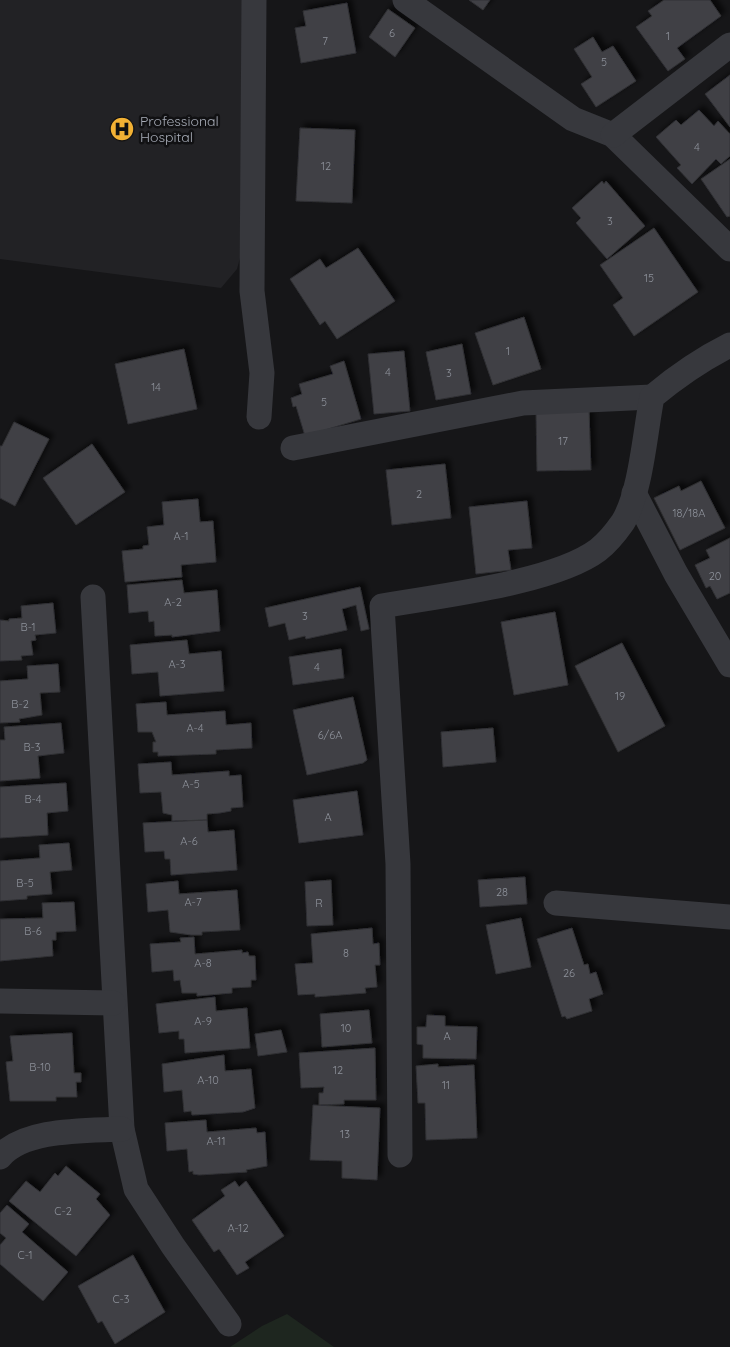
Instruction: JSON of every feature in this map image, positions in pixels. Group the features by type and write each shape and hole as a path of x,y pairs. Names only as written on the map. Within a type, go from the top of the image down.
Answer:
{"street":[{"path":"254,0 252,291 262,373 259,417"},
{"path":"405,0 573,119 613,135 730,249"},
{"path":"613,135 730,45"},
{"path":"293,448 523,403 652,397 675,378 712,354 730,345"},
{"path":"400,1156 398,864 382,606 517,581 566,566 597,550 614,534 624,520 634,493 652,397"},
{"path":"634,493 676,574 730,665"},
{"path":"93,597 113,1002 122,1129 136,1189 173,1246 229,1324"},
{"path":"556,902 730,917"},
{"path":"0,1001 113,1002"},
{"path":"0,1156 8,1148 48,1134 122,1129"}],"shaded area":[{"name":"Professional Hospital","path":"0,0 248,0 240,258 237,269 221,288 0,259"},
{"path":"287,1314 334,1347 230,1347 262,1326"}],"building":[{"path":"469,0 490,0 483,10"},
{"path":"664,0 710,0 721,16 677,48 685,59 668,71 636,27 652,16 648,11"},
{"path":"347,3 356,53 301,63 295,28 306,26 303,11"},
{"path":"388,9 415,28 395,57 369,37"},
{"path":"593,37 602,52 613,46 636,81 596,107 581,84 592,77 574,49"},
{"path":"730,75 730,127 705,94"},
{"path":"699,110 714,126 718,121 730,134 730,156 721,164 716,159 692,184 677,168 681,165 656,137 676,120 681,125"},
{"path":"300,128 355,130 352,203 296,201"},
{"path":"730,159 730,216 727,217 701,179"},
{"path":"602,181 604,184 606,181 645,226 607,259 576,223 581,218 572,208"},
{"path":"654,228 698,292 634,336 613,305 623,298 600,265"},
{"path":"358,248 395,301 337,339 325,321 320,325 290,279 320,259 326,268"},
{"path":"524,317 541,369 493,385 475,333"},
{"path":"462,344 471,394 436,400 426,352"},
{"path":"184,349 197,409 128,424 115,364"},
{"path":"404,351 410,411 374,414 368,354"},
{"path":"344,361 361,419 305,436 296,406 293,407 291,398 302,394 299,384 333,374 330,366"},
{"path":"589,410 591,470 537,471 536,411"},
{"path":"14,422 49,439 15,506 0,498 0,446 2,446"},
{"path":"92,444 125,492 76,525 43,478"},
{"path":"445,464 451,518 392,525 386,470"},
{"path":"701,481 725,528 680,550 654,498 679,486 681,491"},
{"path":"198,499 200,522 213,521 216,562 181,565 182,577 125,582 122,551 143,549 143,546 149,545 147,527 164,525 162,502"},
{"path":"527,501 532,548 508,550 511,570 476,574 469,507"},
{"path":"730,538 730,593 717,599 710,586 706,588 695,565 710,558 706,550"},
{"path":"182,580 184,593 217,590 220,631 172,637 172,635 155,636 154,621 149,622 148,611 129,613 127,585"},
{"path":"360,587 369,629 361,631 356,605 342,609 347,630 306,639 305,636 289,640 285,623 269,627 265,608"},
{"path":"53,603 56,633 35,635 36,640 31,641 33,655 21,656 22,660 0,661 0,620 9,621 9,619 22,618 21,606"},
{"path":"555,612 568,685 514,695 501,622"},
{"path":"187,640 189,654 221,651 224,691 160,696 158,672 132,674 130,645"},
{"path":"622,643 665,726 618,752 575,666"},
{"path":"341,649 344,678 293,685 289,657"},
{"path":"58,664 60,692 40,693 42,715 19,719 20,722 0,723 0,681 28,679 27,666"},
{"path":"353,697 367,760 363,763 307,775 293,710"},
{"path":"166,702 167,715 225,711 226,725 251,723 252,748 216,750 216,754 158,756 158,752 153,752 153,742 156,742 152,732 138,732 136,704"},
{"path":"61,723 64,753 38,756 40,778 0,781 0,740 5,740 4,727"},
{"path":"493,728 496,762 443,767 441,732"},
{"path":"171,762 172,775 229,771 229,776 241,775 243,807 231,808 231,811 207,814 207,820 172,821 172,815 163,813 161,792 140,793 138,764"},
{"path":"66,783 68,811 47,813 48,835 0,838 0,787"},
{"path":"357,791 363,835 299,843 293,800"},
{"path":"207,820 208,832 234,830 237,870 171,875 170,859 165,859 164,851 145,852 143,823"},
{"path":"69,843 72,870 50,872 52,894 27,896 27,899 0,901 0,861 40,858 39,845"},
{"path":"525,877 527,904 480,907 478,880"},
{"path":"331,880 333,925 307,926 305,882"},
{"path":"178,881 179,894 237,890 240,930 202,932 202,935 170,932 168,910 148,912 146,884"},
{"path":"74,902 76,931 56,932 56,940 52,940 53,956 0,961 0,919 43,918 42,903"},
{"path":"521,918 531,967 496,974 486,925"},
{"path":"372,928 373,944 379,943 380,965 375,965 377,987 365,988 366,993 315,997 315,994 298,995 295,964 313,963 311,934"},
{"path":"572,928 584,965 588,964 590,974 596,972 603,994 589,999 592,1011 567,1019 565,1016 562,1017 537,939"},
{"path":"194,937 195,954 242,950 242,953 248,952 249,956 255,956 256,980 251,980 251,987 232,988 232,993 197,996 197,993 182,993 180,980 174,981 173,970 152,972 150,944 181,942 180,938"},
{"path":"215,997 216,1011 247,1008 250,1048 185,1053 184,1039 179,1039 179,1031 159,1033 156,1004"},
{"path":"369,1010 372,1043 322,1047 320,1014"},
{"path":"427,1015 445,1016 445,1026 477,1027 476,1059 423,1058 423,1045 417,1044 417,1027 426,1027"},
{"path":"281,1030 287,1052 258,1056 255,1034"},
{"path":"72,1033 74,1073 81,1073 81,1082 76,1082 77,1097 56,1097 56,1101 10,1101 6,1062 13,1061 10,1036"},
{"path":"375,1048 376,1100 344,1100 344,1104 319,1105 319,1093 323,1093 324,1087 301,1088 299,1053"},
{"path":"224,1055 225,1071 251,1069 255,1108 243,1112 192,1115 191,1111 184,1112 182,1090 164,1092 162,1064"},
{"path":"438,1064 438,1067 474,1065 477,1138 426,1140 425,1103 418,1103 416,1066"},
{"path":"313,1105 380,1108 377,1180 342,1178 342,1161 310,1160"},
{"path":"206,1120 207,1132 256,1128 257,1133 265,1132 267,1166 246,1170 247,1172 199,1175 193,1174 193,1171 189,1172 187,1149 167,1151 165,1123"},
{"path":"66,1166 100,1194 96,1199 110,1215 76,1256 9,1201 26,1181 40,1192 55,1173 58,1176"},
{"path":"235,1181 239,1187 246,1181 284,1236 245,1262 249,1268 237,1275 219,1249 214,1252 192,1220 225,1196 221,1190"},
{"path":"7,1205 29,1224 22,1232 68,1272 43,1301 0,1264 0,1245 6,1238 0,1233 0,1213"},
{"path":"133,1255 165,1312 115,1344 102,1321 98,1323 78,1286"}],"place":[{"name":"Professional Hospital","path":"122,129"}]}
